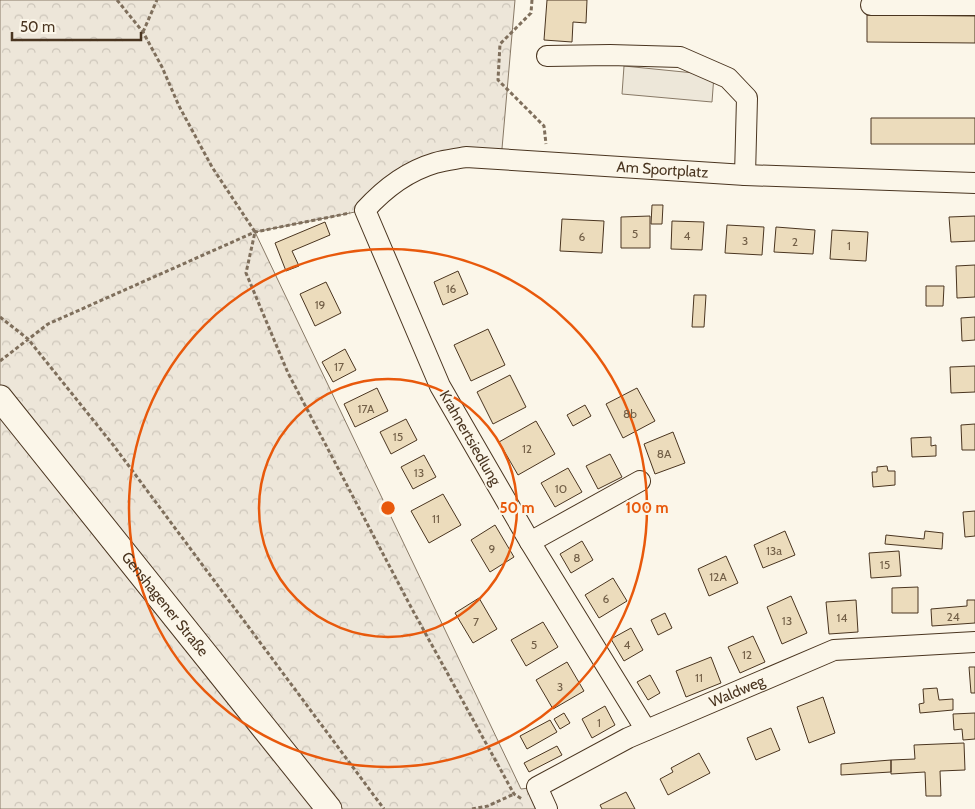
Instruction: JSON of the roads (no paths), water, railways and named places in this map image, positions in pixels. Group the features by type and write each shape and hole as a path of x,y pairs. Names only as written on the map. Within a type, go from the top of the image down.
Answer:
{"main road":[{"name":"Genshagener Straße","path":"0,398 329,809"}],"street":[{"path":"871,5 975,5"},
{"path":"547,56 680,57 728,78 747,98 745,175"},
{"name":"Am Sportplatz","path":"365,210 380,193 398,180 434,163 466,157 745,175 975,183"},
{"name":"Krahnertsiedlung","path":"365,210 440,386 530,542 646,730"},
{"path":"530,542 640,481"},
{"name":"Waldweg","path":"548,809 537,787 646,730 834,650 975,642"}]}
